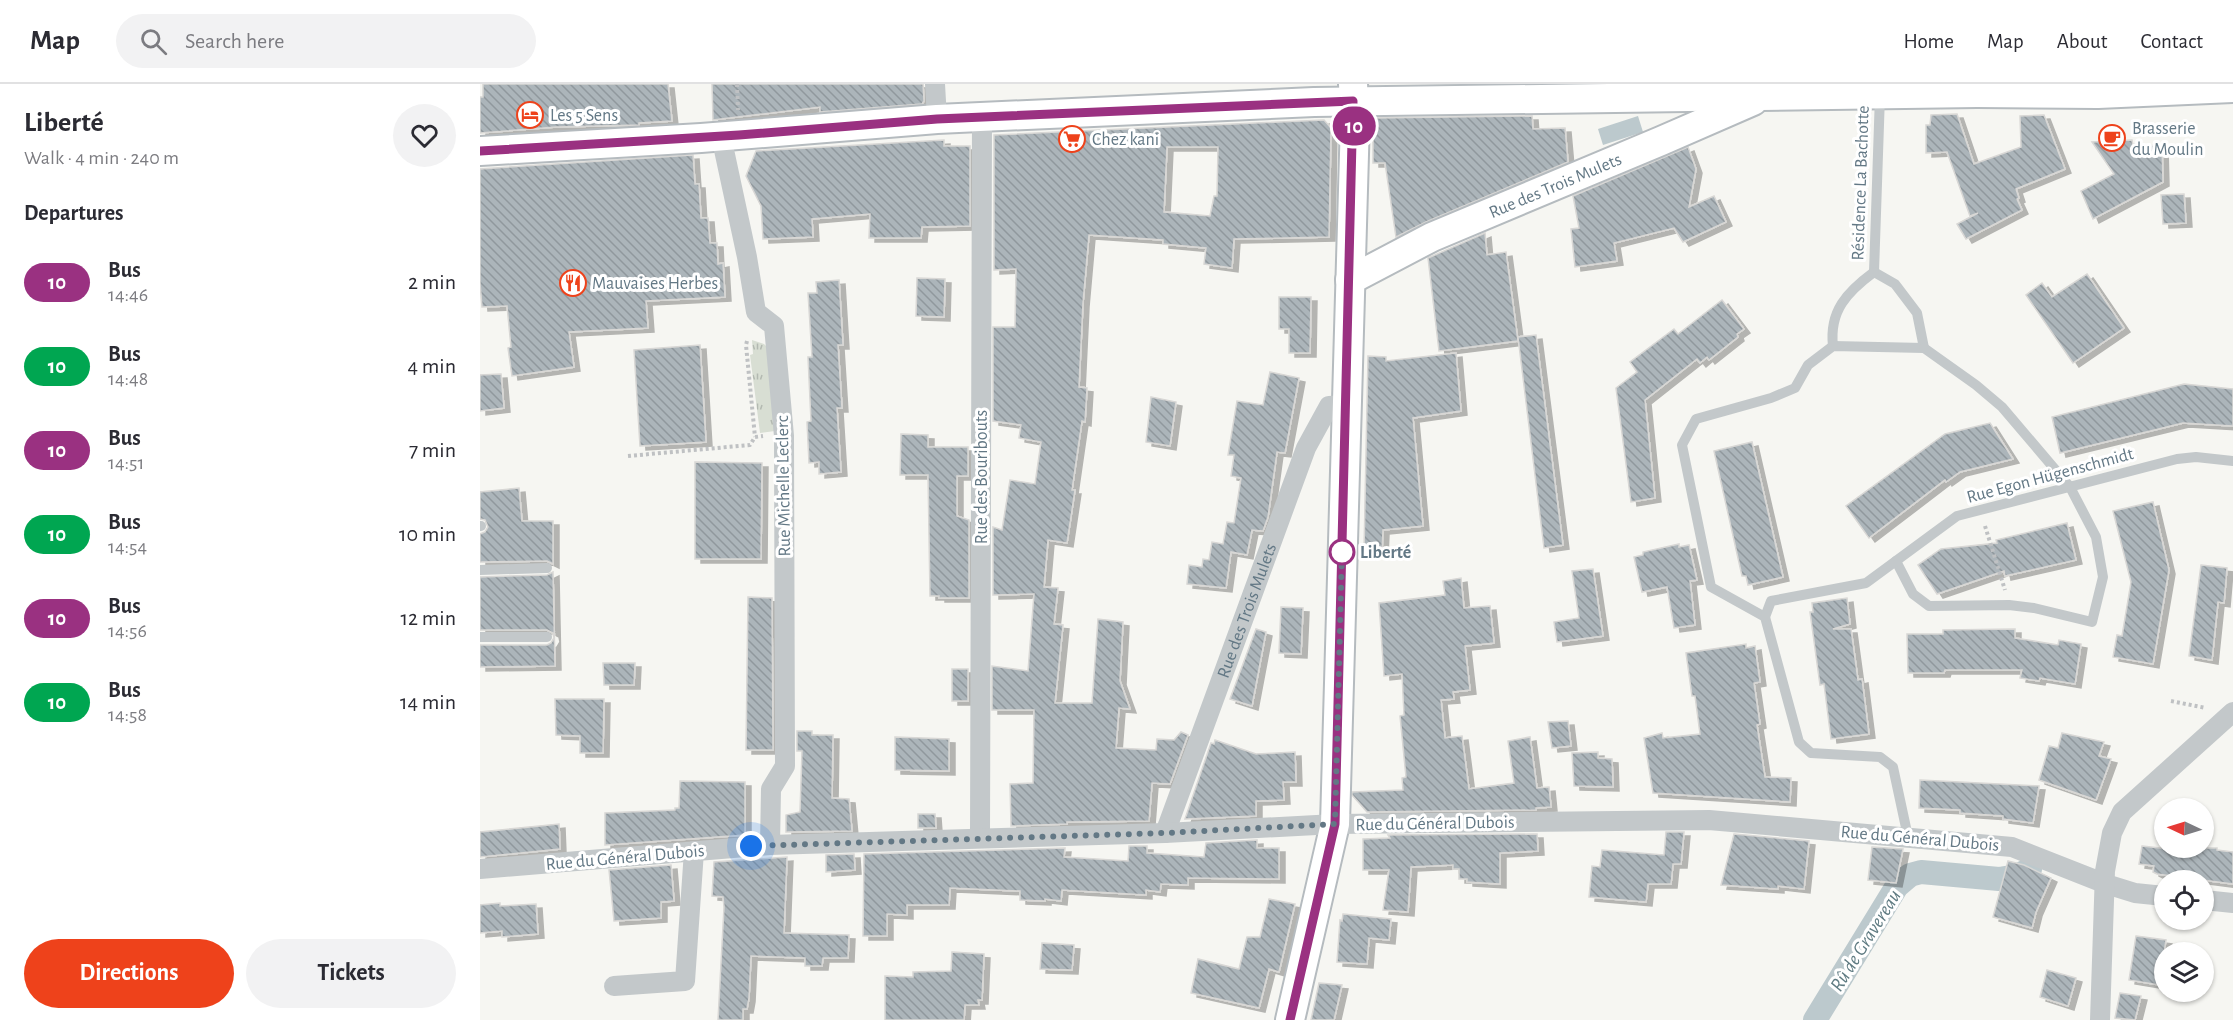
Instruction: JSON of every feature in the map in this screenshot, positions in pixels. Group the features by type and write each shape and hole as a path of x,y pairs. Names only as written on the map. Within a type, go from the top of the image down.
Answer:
{"main road":[{"path":"480,151 1353,93 1761,90 1880,95 2233,88"},
{"name":"Rue des Trois Mulets","path":"1350,280 1432,237 1661,141 1761,90"},
{"path":"1290,1020 1335,824 1353,93"}],"street":[{"path":"935,84 937,119"},
{"name":"Rue des Bouribouts","path":"980,838 982,117"},
{"name":"Rue Michelle Leclerc","path":"721,136 747,257 756,312 774,326 784,436 785,766 771,789 770,845"},
{"name":"Rue des Trois Mulets","path":"1165,833 1306,448 1329,406 1346,405"},
{"path":"2100,1020 2107,853 2112,833 2122,812 2232,713"},
{"name":"Rue du Général Dubois","path":"480,869 770,845 1165,833 1335,824 1709,820 2012,846 2106,884 2135,893 2154,895"},
{"path":"614,986 685,981 694,851"},
{"path":"2214,901 2233,903"}],"lane":[{"name":"Résidence La Bachotte","path":"1874,272 1880,95"},
{"path":"1833,346 1831,329 1840,305 1858,284 1874,272 1895,284 1917,313 1924,348"},
{"path":"1896,561 1913,594 1929,606 2009,605 2034,608 2092,622 2103,577 2096,537 2070,487 2002,407 1976,385 1924,348 1833,346 1808,365 1795,388 1772,398 1696,419 1682,445 1711,587 1765,617 1799,742 1811,753 1880,757 1893,767 1908,837"},
{"name":"Rue Egon Hügenschmidt","path":"1765,617 1771,601 1866,583 1957,516 2177,459 2196,457 2233,461"},
{"path":"480,570 547,568"},
{"path":"480,637 547,637"}],"path":[{"path":"628,456 750,445 755,437 747,341"},
{"path":"755,437 766,436"},
{"path":"1980,509 2009,605"},
{"path":"2171,701 2232,713"}],"green space":[{"path":"752,340 768,348 775,431 760,433 750,355 753,354"}],"shaded area":[{"path":"1638,116 1643,132 1603,145 1598,129"}],"building":[{"path":"483,84 668,84 672,121 639,123 639,125 556,127 480,133 480,97 483,97"},
{"path":"712,84 923,84 924,101 922,104 820,112 820,107 713,120"},
{"path":"1957,114 1974,164 2021,147 2020,116 2044,115 2065,169 2016,189 2022,210 1966,239 1957,224 1978,213 1970,216 1947,152 1926,153 1926,125 1930,125 1931,115"},
{"path":"1532,116 1533,129 1565,128 1568,162 1396,237 1385,163 1373,163 1373,118"},
{"path":"1324,120 1331,128 1329,237 1234,239 1232,268 1204,264 1206,248 1163,244 1163,240 1089,235 1079,387 1087,388 1085,422 1082,421 1067,543 1048,540 1044,587 1058,588 1054,624 1063,625 1055,703 1092,703 1098,619 1123,622 1120,681 1130,709 1119,708 1116,748 1156,750 1157,739 1174,740 1181,732 1188,735 1170,784 1152,783 1149,821 1067,822 1067,824 1011,826 1010,784 1033,783 1034,710 992,710 992,666 1028,671 1034,594 993,595 993,527 1002,530 1010,480 1035,484 1041,442 1019,438 1021,425 993,421 993,327 1015,327 1016,269 994,270 994,135","holes":["1167,147 1218,147 1217,196 1214,196 1210,216 1164,212"]},
{"path":"944,140 944,146 970,146 970,226 922,227 921,238 869,238 870,214 812,219 813,237 763,239 761,206 746,176 756,151"},
{"path":"2132,140 2133,146 2162,145 2163,182 2093,219 2081,191 2114,174 2092,142"},
{"path":"1688,147 1696,169 1689,207 1714,196 1726,222 1683,242 1674,228 1614,243 1617,261 1575,267 1571,229 1579,228 1573,196"},
{"path":"693,155 695,184 699,184 701,218 708,218 710,243 717,243 718,264 723,263 725,297 646,301 648,328 569,332 574,367 512,376 508,348 511,347 507,306 482,307 480,169"},
{"path":"2184,194 2186,223 2163,224 2161,195"},
{"path":"1485,233 1487,255 1506,252 1518,341 1439,351 1428,258"},
{"path":"2087,274 2124,328 2073,363 2026,295 2042,283 2052,297"},
{"path":"917,278 945,279 944,317 916,316"},
{"path":"839,280 843,345 838,345 842,408 837,408 841,472 819,474 819,462 809,463 807,422 811,421 808,357 812,357 808,293 817,293 816,282"},
{"path":"1279,297 1311,297 1310,353 1289,353 1289,329 1279,329"},
{"path":"1722,300 1744,329 1737,334 1738,337 1709,360 1707,357 1700,363 1697,359 1645,400 1655,498 1631,502 1616,388 1637,372 1630,362 1674,329 1678,334"},
{"path":"1536,335 1563,545 1544,548 1518,337"},
{"path":"700,345 706,442 640,446 634,350"},
{"path":"1456,353 1461,411 1413,418 1423,526 1383,530 1382,552 1364,551 1368,356 1386,357 1386,361"},
{"path":"1270,372 1299,378 1285,453 1277,452 1268,517 1263,531 1252,530 1247,555 1231,552 1226,588 1187,584 1189,565 1202,567 1203,559 1209,560 1212,542 1223,544 1227,522 1234,523 1241,478 1231,476 1234,455 1228,455 1237,401 1263,405"},
{"path":"501,374 504,408 480,411 480,375"},
{"path":"2184,384 2233,389 2233,426 2183,423 2060,453 2052,417"},
{"path":"1151,397 1176,402 1170,446 1146,442"},
{"path":"1990,423 2013,459 1960,472 1946,482 1945,480 1869,538 1846,506 1945,434"},
{"path":"901,434 928,435 928,447 968,447 968,476 957,476 957,516 969,520 969,598 930,596 928,475 900,475"},
{"path":"1752,442 1783,577 1748,585 1746,576 1742,576 1714,451"},
{"path":"695,462 762,463 761,559 695,559"},
{"path":"519,488 522,521 553,521 553,564 547,561 480,562 480,534 488,527 485,520 480,519 480,492"},
{"path":"2153,502 2169,570 2153,664 2113,657 2117,635 2122,636 2131,582 2113,511"},
{"path":"2067,523 2076,560 2005,576 2004,571 1937,594 1918,565 1941,549 1997,543 1996,540"},
{"path":"1679,544 1679,547 1689,545 1697,580 1690,581 1695,625 1674,628 1667,587 1642,592 1634,557 1643,555 1643,552"},
{"path":"2201,565 2227,568 2224,603 2218,602 2212,660 2189,656"},
{"path":"1593,569 1603,636 1557,642 1554,622 1579,618 1572,571"},
{"path":"553,572 555,666 480,667 480,645 547,645 554,638 553,633 547,630 480,630 480,577 547,575"},
{"path":"1461,578 1464,608 1490,606 1494,643 1465,646 1470,690 1453,692 1454,699 1441,700 1445,738 1462,736 1469,789 1514,783 1508,741 1530,737 1537,788 1549,787 1551,807 1536,808 1536,810 1367,812 1352,792 1403,790 1402,778 1406,777 1400,716 1404,715 1402,674 1384,676 1379,603 1445,595 1443,581"},
{"path":"748,597 772,598 773,750 746,750"},
{"path":"1847,598 1850,624 1833,629 1851,629 1858,680 1862,679 1869,734 1831,739 1824,684 1820,685 1810,612 1813,612 1812,603"},
{"path":"1281,607 1303,608 1301,654 1279,653"},
{"path":"1256,629 1266,632 1252,706 1230,699"},
{"path":"2015,629 2015,638 2058,645 2059,640 2081,644 2075,684 2040,678 2039,681 2020,678 2022,670 1945,670 1944,673 1908,673 1907,634 1943,634 1943,630"},
{"path":"1746,644 1746,648 1755,646 1760,682 1754,683 1760,724 1757,725 1765,777 1791,778 1790,802 1653,793 1644,738 1662,733 1663,738 1700,734 1686,653"},
{"path":"603,663 635,663 634,685 604,685"},
{"path":"952,669 968,669 968,701 952,701"},
{"path":"555,699 604,699 603,753 580,753 580,736 556,735"},
{"path":"1568,721 1571,746 1552,748 1548,722"},
{"path":"797,731 812,731 812,735 833,735 832,798 849,799 852,831 786,832 786,815 800,812 802,751 797,751"},
{"path":"2062,733 2104,742 2099,756 2111,759 2096,800 2039,780 2049,746 2058,748"},
{"path":"895,737 949,739 949,771 895,770"},
{"path":"1215,740 1256,754 1295,752 1296,782 1283,782 1284,800 1256,801 1256,816 1185,819 1211,743 1214,744"},
{"path":"1598,752 1598,758 1612,759 1613,787 1574,786 1572,753"},
{"path":"1920,780 2039,786 2033,823 2003,819 2003,816 1960,813 1960,810 1919,808"},
{"path":"680,781 745,782 745,835 605,845 605,813 675,810 679,808"},
{"path":"918,814 935,814 936,828 918,828"},
{"path":"559,824 560,849 480,857 480,832"},
{"path":"1666,832 1684,832 1681,864 1673,864 1671,884 1648,884 1646,902 1589,897 1592,866 1600,867 1602,850 1664,855"},
{"path":"1537,834 1538,851 1500,853 1500,884 1467,882 1467,879 1459,879 1459,869 1453,869 1453,865 1411,867 1408,912 1383,910 1389,870 1363,870 1363,839 1390,838 1388,835"},
{"path":"1734,834 1809,841 1804,889 1721,885"},
{"path":"1257,840 1257,848 1279,848 1279,879 1188,878 1188,885 1161,884 1160,892 1146,890 1146,895 1062,890 1061,901 1020,900 1020,891 950,888 949,905 907,905 907,915 887,914 887,936 863,936 864,854 1065,848 1064,857 1128,861 1129,846 1147,846 1147,853 1204,857 1206,843"},
{"path":"2142,846 2154,847 2154,858 2214,858 2214,848 2217,848 2217,850 2233,852 2233,884 2214,882 2214,870 2154,870 2154,872 2153,872 2154,866 2139,864"},
{"path":"1872,847 1903,849 1896,883 1868,880"},
{"path":"854,854 855,870 826,872 826,855"},
{"path":"787,857 784,933 849,935 848,958 823,958 822,966 805,966 805,958 751,956 749,998 747,1009 743,1009 743,1020 718,1020 724,907 723,897 712,896 714,862"},
{"path":"2008,861 2024,865 2051,878 2036,912 2032,928 1993,917"},
{"path":"671,865 674,901 661,902 661,918 614,921 609,870"},
{"path":"1269,899 1295,904 1279,972 1269,969 1259,1008 1191,993 1198,959 1239,969 1247,937 1260,937"},
{"path":"500,903 500,906 536,904 538,934 502,937 502,931 480,933 480,905"},
{"path":"1343,914 1391,919 1389,940 1369,938 1367,964 1337,962 1340,920 1342,921"},
{"path":"2136,936 2166,940 2166,942 2154,942 2154,984 2129,980"},
{"path":"1042,943 1074,945 1072,970 1040,969"},
{"path":"952,952 984,954 982,1000 978,1000 979,1005 965,1005 964,1020 885,1020 885,976 913,977 913,972 951,971"},
{"path":"2047,970 2076,978 2068,1006 2040,997"},
{"path":"1319,983 1342,985 1334,1020 1311,1020"},
{"path":"2120,993 2141,996 2135,1020 2115,1018"}],"waterway":[{"name":"Rû de Gravereau","path":"1815,1020 1897,886 1910,875 1921,872 1999,879 2017,876 2030,869"}],"bus line":[{"name":"10","path":"480,151 739,135 937,119 1353,101 1335,824 1290,1020"}],"place":[{"name":"Les 5 Sens","path":"530,115"},
{"name":"Brasserie du Moulin","path":"2112,138"},
{"name":"Chez kani","path":"1072,139"},
{"name":"Mauvaises Herbes","path":"573,283"},
{"name":"Liberté","path":"1342,552"}],"route":[{"path":"751,846 1165,833 1335,824 1342,552"}]}
